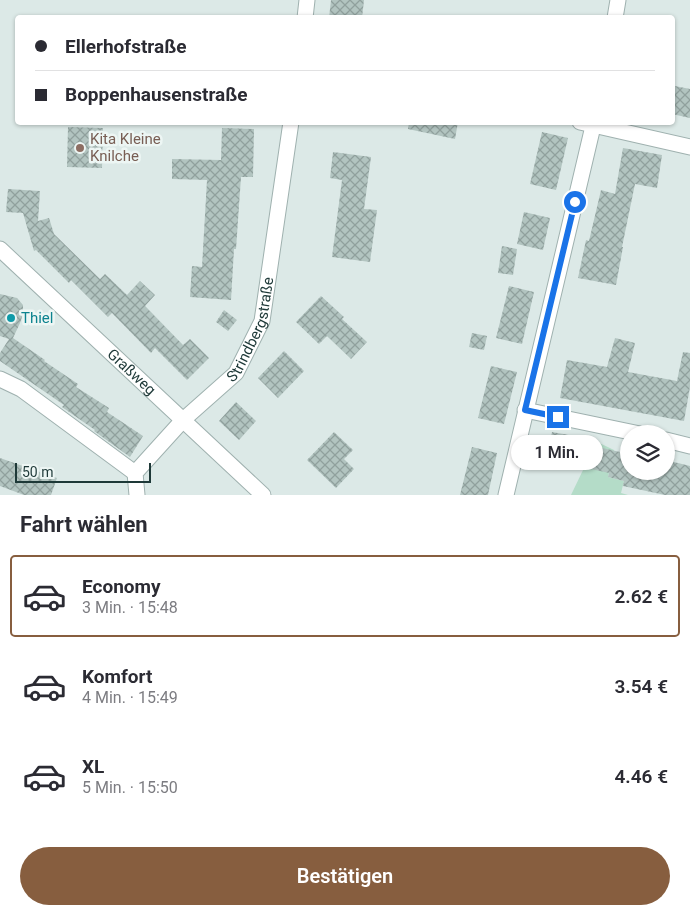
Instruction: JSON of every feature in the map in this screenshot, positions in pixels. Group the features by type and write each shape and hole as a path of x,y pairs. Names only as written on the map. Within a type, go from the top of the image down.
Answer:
{"street":[{"path":"305,15 307,0"},
{"path":"616,15 618,0"},
{"name":"Strindbergstraße","path":"136,473 184,420 236,374 262,322 291,125"},
{"path":"506,495 589,125"},
{"path":"593,125 690,147"},
{"name":"Graßweg","path":"0,249 263,495"},
{"path":"0,379 21,389 136,473 137,495"},
{"path":"525,410 620,430"},
{"path":"675,442 690,446"}],"green space":[{"path":"591,439 614,450 608,477 624,481 621,493 628,495 571,495 584,468"}],"building":[{"path":"331,0 364,0 362,15 329,15"},
{"path":"675,86 690,89 690,118 675,115"},
{"path":"409,125 457,125 455,139 408,129"},
{"path":"68,127 103,128 102,168 67,167"},
{"path":"222,128 254,129 253,177 241,177 231,300 190,297 192,266 202,267 207,180 172,179 172,159 221,160"},
{"path":"542,132 568,138 556,190 530,184"},
{"path":"623,148 662,155 657,188 635,184 616,285 578,278 586,240 589,241 601,190 615,194"},
{"path":"333,152 371,157 364,209 377,210 370,262 332,257 342,180 330,178"},
{"path":"8,189 40,191 38,221 49,218 54,234 100,279 105,274 127,295 140,281 155,295 145,306 183,345 190,339 209,358 187,380 155,348 151,353 112,313 108,317 71,280 69,283 36,250 34,251 23,213 6,212"},
{"path":"524,212 550,218 543,250 517,244"},
{"path":"502,246 517,249 513,275 498,273"},
{"path":"509,286 534,292 522,344 496,338"},
{"path":"0,294 17,298 23,305 23,314 13,338 78,384 76,387 109,408 107,412 143,436 130,457 62,407 64,405 0,361 0,353 9,339 0,336"},
{"path":"321,296 367,342 351,359 327,336 319,344 296,322"},
{"path":"224,310 237,320 228,331 216,322"},
{"path":"472,333 487,336 484,350 469,347"},
{"path":"615,338 635,343 628,372 677,381 683,352 690,353 690,387 684,421 560,398 567,360 607,367"},
{"path":"284,351 304,371 278,398 258,378"},
{"path":"491,366 517,372 504,424 478,418"},
{"path":"236,402 256,421 239,440 219,421"},
{"path":"334,432 353,450 344,459 354,469 336,488 307,460"},
{"path":"552,432 591,439 589,445 620,452 620,480 608,477 609,473 546,459"},
{"path":"472,447 497,453 488,495 460,495"},
{"path":"0,458 57,478 51,495 24,495 0,486"},
{"path":"675,462 690,466 690,495 665,495 623,486 624,481 620,480 675,480"}],"place":[{"name":"Kita Kleine Knilche","path":"80,148"},
{"name":"Thiel","path":"11,318"}],"route":[{"path":"558,417 525,410 575,202"}]}
